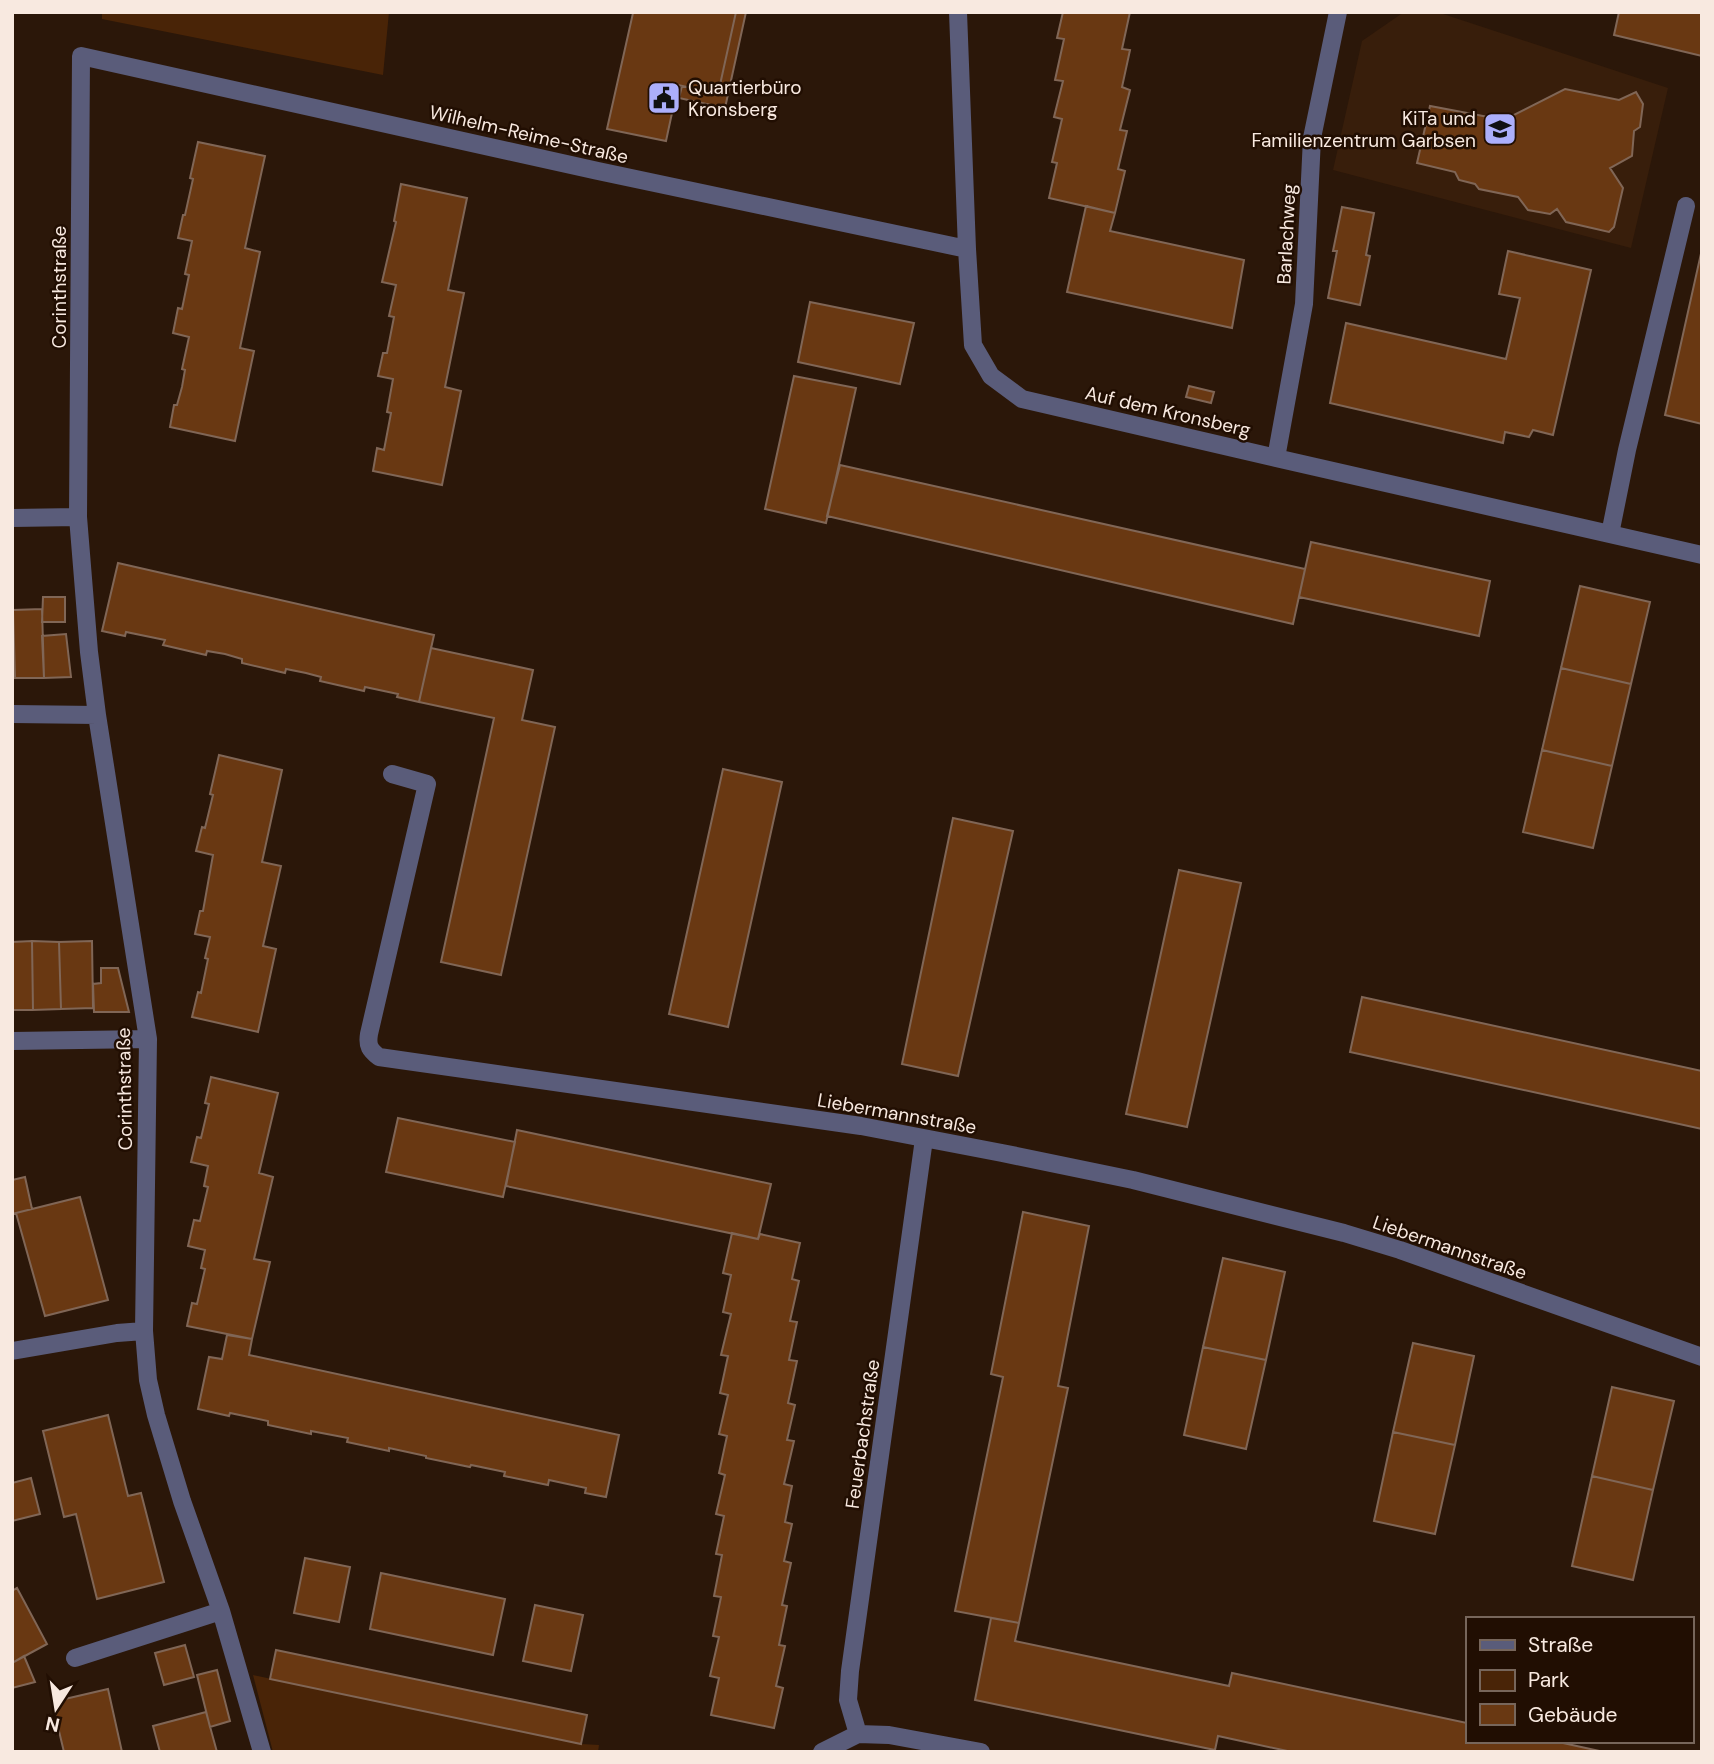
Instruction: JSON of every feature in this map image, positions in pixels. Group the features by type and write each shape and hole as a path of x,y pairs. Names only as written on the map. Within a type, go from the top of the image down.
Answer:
{"street":[{"name":"Auf dem Kronsberg","path":"958,12 967,249 974,345 990,376 1022,398 1702,555"},
{"name":"Barlachweg","path":"1276,458 1304,304 1312,138 1338,12"},
{"name":"Wilhelm-Reime-Straße","path":"82,57 967,249"},
{"name":"Corinthstraße","path":"82,57 79,517 89,652 97,715 148,1039 144,1331 148,1380 182,1501 221,1611 262,1752"},
{"path":"1610,534 1627,450 1686,206"},
{"path":"12,518 79,517"},
{"path":"12,714 97,715"},
{"name":"Liebermannstraße","path":"392,774 427,784 369,1034 371,1051 379,1057 861,1126 1133,1180 1344,1233 1400,1250 1702,1357"},
{"path":"12,1041 148,1039"},
{"name":"Feuerbachstraße","path":"858,1734 848,1700 850,1671 924,1139"},
{"path":"12,1351 144,1331"},
{"path":"75,1658 221,1611"},
{"path":"822,1752 858,1734 888,1735 981,1752"}],"shaded area":[{"name":"KiTa und Familienzentrum Garbsen","path":"1404,12 1437,12 1668,88 1631,248 1333,170 1362,41"}],"green space":[{"path":"102,12 389,12 383,75 102,19"},
{"path":"253,1675 581,1744 599,1745 598,1752 273,1752"}],"building":[{"path":"628,12 736,12 718,94 678,85 666,141 607,129 633,13"},
{"path":"736,12 746,12 725,108 679,98 682,86 718,94"},
{"path":"1063,12 1130,12 1122,49 1130,50 1122,87 1130,90 1120,130 1127,131 1118,169 1125,171 1115,213 1049,198 1057,163 1052,162 1062,119 1054,117 1063,81 1055,80 1064,39 1057,38"},
{"path":"1619,12 1702,12 1702,56 1614,35"},
{"path":"1565,89 1619,100 1636,92 1643,104 1640,127 1634,131 1632,156 1610,168 1623,188 1614,227 1609,232 1566,222 1557,209 1550,214 1528,210 1518,197 1479,189 1475,184 1459,180 1455,172 1417,163 1430,106 1504,120"},
{"path":"198,142 265,156 245,248 260,252 240,348 254,351 235,441 170,427 174,405 177,405 182,387 185,370 182,369 189,337 173,333 178,308 182,309 189,275 185,274 192,241 178,238 193,179 190,178"},
{"path":"401,184 467,198 448,290 464,293 445,387 461,391 442,485 373,471 377,448 384,450 391,413 387,412 393,379 378,376 383,353 387,353 394,317 389,316 396,285 382,282 396,222 394,221"},
{"path":"1086,206 1115,213 1110,231 1244,260 1232,328 1067,292"},
{"path":"1342,207 1374,213 1366,255 1370,256 1360,305 1328,298 1337,251 1333,251"},
{"path":"1702,249 1702,424 1665,415"},
{"path":"1508,251 1591,270 1553,435 1533,430 1529,437 1505,432 1503,443 1330,403 1346,323 1506,359 1520,298 1499,294"},
{"path":"810,302 914,323 900,384 798,362"},
{"path":"794,376 856,388 826,523 765,509"},
{"path":"1189,386 1214,392 1211,403 1186,397"},
{"path":"840,465 1305,569 1293,624 827,516"},
{"path":"1311,542 1490,581 1479,636 1299,597"},
{"path":"118,563 434,635 419,702 365,687 364,691 320,681 321,677 306,673 286,669 285,673 242,663 242,659 225,654 207,651 206,655 163,645 165,640 126,632 125,636 102,631"},
{"path":"1580,586 1650,602 1631,684 1561,668"},
{"path":"43,597 65,597 65,622 42,622"},
{"path":"42,609 44,678 15,678 13,610"},
{"path":"66,634 71,677 44,678 42,636"},
{"path":"431,648 533,670 522,720 555,727 501,975 441,962 494,718 419,702"},
{"path":"1561,668 1631,684 1612,766 1542,750"},
{"path":"1542,750 1612,766 1593,848 1523,832"},
{"path":"219,755 282,770 262,862 281,866 263,946 276,949 258,1032 192,1017 198,992 201,993 208,959 205,958 210,937 195,934 200,911 203,911 213,855 196,851 213,795 210,794"},
{"path":"723,769 782,782 728,1027 669,1014"},
{"path":"953,818 1013,831 958,1076 902,1064"},
{"path":"1179,870 1241,883 1187,1127 1126,1114"},
{"path":"32,941 59,942 61,1009 33,1010"},
{"path":"32,941 33,1010 12,1010 12,942"},
{"path":"92,941 93,1008 61,1009 59,942"},
{"path":"101,968 118,968 129,1012 94,1012 93,984 101,983"},
{"path":"1362,997 1702,1071 1702,1129 1350,1052"},
{"path":"211,1077 278,1093 259,1173 273,1177 254,1259 270,1262 252,1339 187,1326 192,1303 197,1304 205,1269 201,1268 205,1250 188,1246 194,1220 200,1221 208,1187 204,1186 208,1166 191,1162 197,1137 201,1138 209,1104 205,1103"},
{"path":"398,1118 515,1142 503,1197 386,1172"},
{"path":"517,1130 771,1184 758,1239 506,1186"},
{"path":"25,1177 32,1209 12,1214 12,1180"},
{"path":"80,1197 108,1300 45,1316 16,1213"},
{"path":"1023,1212 1089,1226 1058,1386 1068,1388 1019,1623 955,1611 1003,1377 991,1374"},
{"path":"732,1233 758,1239 760,1234 800,1243 792,1279 799,1281 790,1321 797,1322 789,1360 797,1361 788,1403 795,1405 787,1440 794,1441 784,1484 792,1486 785,1522 792,1524 784,1561 791,1563 782,1605 787,1606 779,1645 785,1646 776,1686 783,1688 774,1728 711,1715 719,1678 710,1676 719,1637 713,1636 721,1597 714,1596 722,1555 716,1554 724,1516 716,1514 725,1475 719,1473 727,1436 719,1434 728,1395 720,1393 728,1356 721,1355 731,1314 723,1312 731,1275 723,1273"},
{"path":"1223,1258 1285,1272 1266,1360 1203,1347"},
{"path":"227,1335 252,1339 249,1355 619,1435 606,1497 585,1493 586,1488 549,1480 548,1485 504,1476 505,1472 426,1458 389,1448 389,1451 347,1442 348,1438 311,1431 311,1434 268,1425 268,1421 198,1409 209,1357 222,1359"},
{"path":"1413,1343 1474,1356 1455,1445 1393,1432"},
{"path":"1203,1347 1266,1360 1246,1449 1184,1435"},
{"path":"1612,1387 1674,1401 1653,1490 1592,1476"},
{"path":"108,1415 128,1496 141,1493 164,1582 97,1599 76,1514 64,1517 43,1431"},
{"path":"1393,1432 1455,1445 1435,1534 1374,1521"},
{"path":"1592,1476 1653,1490 1633,1580 1572,1566"},
{"path":"31,1478 40,1514 12,1521 12,1483"},
{"path":"305,1558 350,1567 339,1622 294,1613"},
{"path":"381,1573 505,1599 493,1655 370,1629"},
{"path":"17,1588 47,1644 12,1663 12,1591"},
{"path":"535,1605 583,1615 571,1671 523,1661"},
{"path":"991,1618 1019,1623 1015,1641 1229,1686 1232,1673 1466,1723 1466,1743 1563,1743 1604,1752 1292,1752 1218,1736 1215,1750 975,1700"},
{"path":"185,1645 194,1677 164,1685 155,1653"},
{"path":"276,1650 587,1715 581,1744 270,1679"},
{"path":"24,1656 35,1682 12,1688 12,1663"},
{"path":"217,1670 230,1721 210,1727 197,1675"},
{"path":"108,1689 122,1752 64,1752 52,1702"},
{"path":"206,1712 217,1752 160,1752 153,1726"}],"place":[{"name":"Quartierbüro Kronsberg","path":"664,98"},
{"name":"KiTa und Familienzentrum Garbsen","path":"1500,129"}]}
